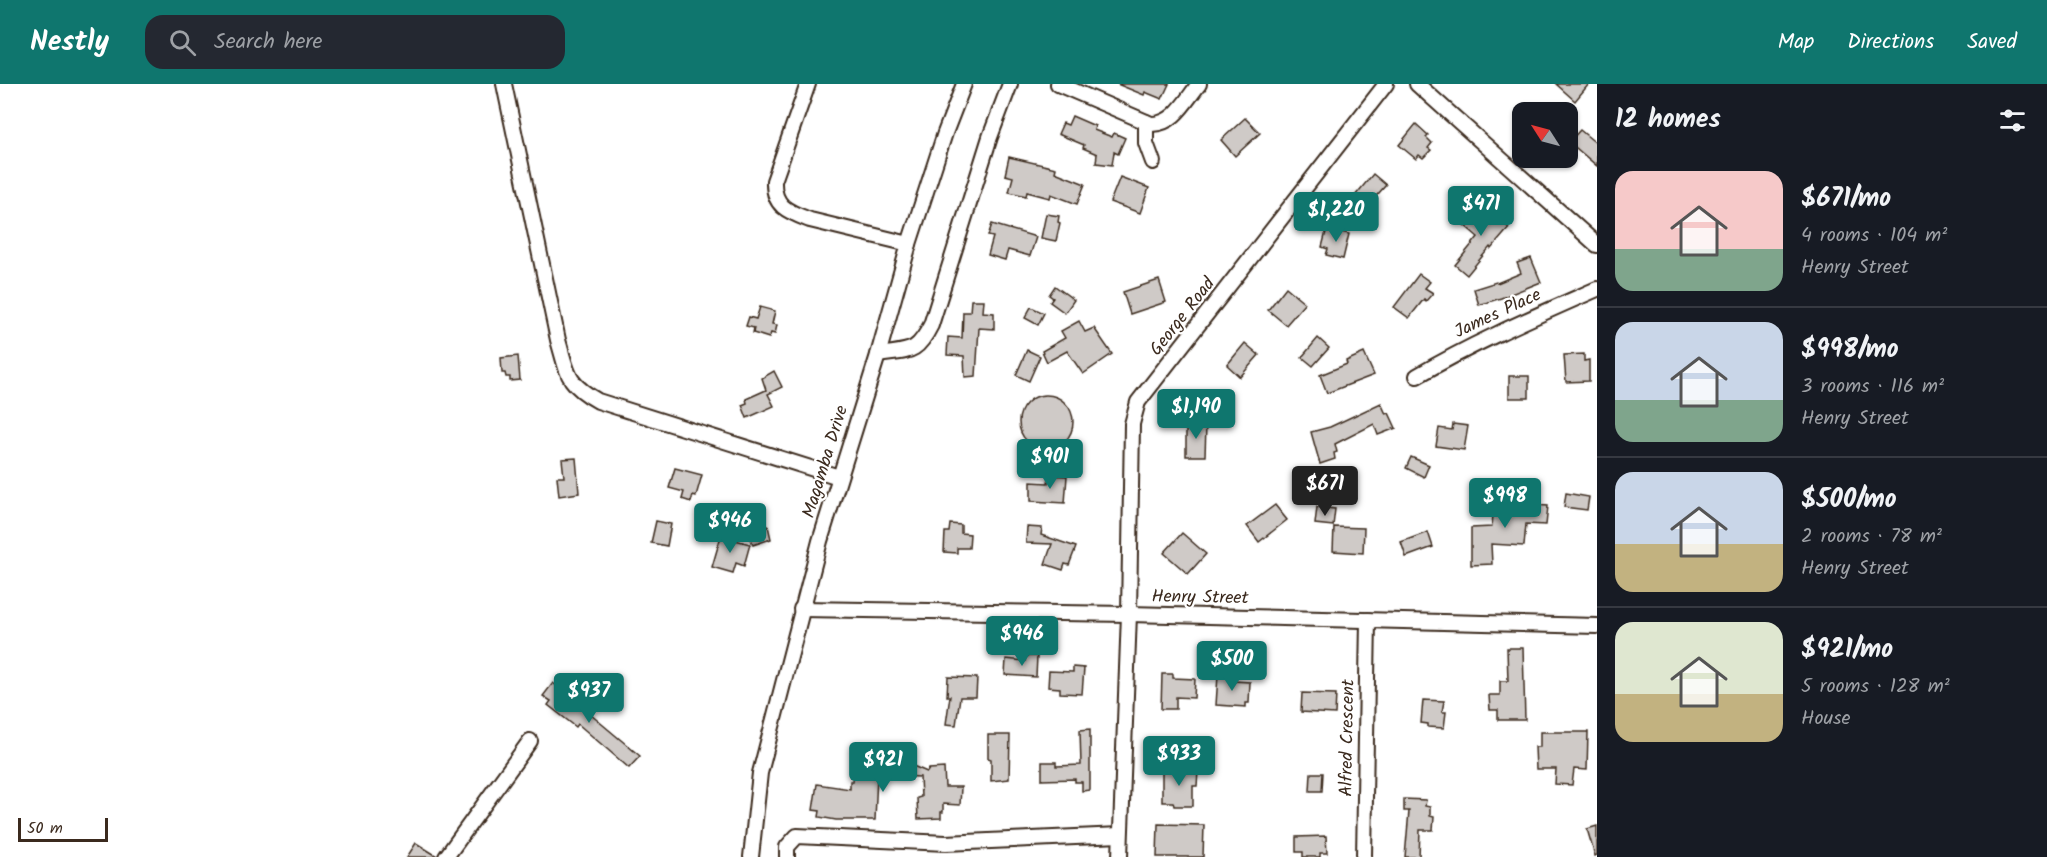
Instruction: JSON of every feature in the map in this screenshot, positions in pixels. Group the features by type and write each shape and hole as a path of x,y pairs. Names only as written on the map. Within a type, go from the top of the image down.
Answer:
{"street":[{"path":"504,84 558,340 569,379 581,391 598,401 839,477"},
{"path":"808,84 774,181 777,200 783,207 810,220 909,244"},
{"name":"Magamba Drive","path":"751,857 760,773 801,609 909,244 945,133 964,84"},
{"path":"878,355 912,349 923,341 931,325 990,137 1010,84"},
{"path":"1058,84 1146,122 1156,124 1170,120 1199,84"},
{"name":"George Road","path":"1120,857 1129,614 1132,424 1138,402 1386,84"},
{"path":"1417,84 1597,245"},
{"path":"1146,122 1146,143 1153,162"},
{"name":"James Place","path":"1418,376 1477,343 1597,289"},
{"name":"Henry Street","path":"801,609 1129,614 1597,626"},
{"name":"Alfred Crescent","path":"1364,857 1368,620"},
{"path":"446,857 530,741"},
{"path":"787,857 787,848 797,836 946,850 1120,835"}],"building":[{"path":"1117,84 1169,84 1162,99 1145,92 1144,95"},
{"path":"1556,84 1589,84 1575,101"},
{"path":"1072,116 1095,126 1094,130 1112,137 1114,133 1125,138 1118,154 1114,152 1112,165 1096,163 1097,154 1083,148 1084,145 1058,134 1063,123 1068,125"},
{"path":"1245,118 1260,133 1235,156 1221,140"},
{"path":"1416,124 1428,135 1426,137 1432,143 1428,148 1431,150 1423,158 1419,155 1416,159 1399,145"},
{"path":"1580,130 1597,144 1597,166 1578,150"},
{"path":"1009,157 1056,168 1055,172 1085,184 1077,204 1051,194 1050,198 1027,192 1026,196 1009,192 1013,177 1005,175"},
{"path":"1373,174 1386,185 1362,212 1350,202"},
{"path":"1120,177 1149,188 1140,213 1110,202"},
{"path":"1482,204 1509,228 1467,275 1455,265 1478,237 1464,225"},
{"path":"1046,214 1059,216 1058,222 1060,223 1056,241 1041,238"},
{"path":"992,224 1036,237 1030,256 1008,250 1005,260 988,255 993,237 988,236"},
{"path":"1327,228 1349,234 1343,259 1326,255 1328,249 1322,247"},
{"path":"1531,258 1541,282 1479,305 1474,289 1521,273 1517,263"},
{"path":"1419,274 1430,282 1425,288 1433,293 1426,301 1424,299 1409,318 1394,307"},
{"path":"1159,280 1166,302 1130,314 1123,292"},
{"path":"1055,286 1074,300 1065,313 1050,302 1053,298 1049,295"},
{"path":"1286,287 1305,303 1286,325 1268,310"},
{"path":"971,300 984,300 983,312 994,313 994,329 979,328 976,376 965,377 964,356 947,355 948,337 962,338 963,312 970,312"},
{"path":"760,307 775,311 772,324 777,325 775,334 771,333 769,338 753,333 754,328 746,326 749,317 756,319"},
{"path":"1031,307 1044,313 1038,325 1025,318"},
{"path":"1079,321 1085,332 1094,328 1112,354 1083,374 1067,351 1047,362 1042,351 1065,338 1061,331"},
{"path":"1318,338 1329,348 1313,366 1302,357"},
{"path":"1245,343 1259,355 1240,377 1227,365"},
{"path":"1027,350 1040,356 1029,381 1016,375"},
{"path":"1364,353 1374,375 1327,393 1320,375 1347,364 1346,361"},
{"path":"1584,354 1584,361 1589,360 1589,381 1566,382 1564,355"},
{"path":"518,356 520,380 510,381 510,377 502,373 501,358"},
{"path":"774,371 782,387 768,394 774,406 747,418 742,405 747,403 746,399 766,390 762,378"},
{"path":"1509,376 1529,376 1529,398 1509,398"},
{"path":"1041,395 1051,395 1061,399 1069,407 1073,422 1069,437 1061,445 1051,449 1041,449 1031,445 1023,437 1019,427 1019,417 1023,407 1031,399"},
{"path":"1381,403 1396,428 1378,435 1374,424 1335,444 1337,452 1334,453 1335,459 1320,464 1311,432 1330,427"},
{"path":"1186,424 1206,425 1205,456 1186,456"},
{"path":"1453,424 1468,426 1464,450 1436,446 1439,428 1452,430"},
{"path":"1411,457 1429,465 1424,477 1406,468"},
{"path":"576,458 579,493 559,496 557,477 564,477 562,459"},
{"path":"675,468 702,475 696,496 693,495 691,502 682,499 684,492 669,488"},
{"path":"1049,475 1067,476 1065,503 1031,501 1031,482 1048,483"},
{"path":"1476,492 1490,493 1489,508 1475,507"},
{"path":"1566,493 1589,497 1587,510 1564,507"},
{"path":"1494,502 1548,506 1546,525 1526,524 1524,546 1491,544 1492,564 1471,565 1471,528 1492,527"},
{"path":"1275,505 1287,520 1259,542 1247,526"},
{"path":"1317,507 1335,509 1333,526 1315,524"},
{"path":"656,521 671,524 667,546 651,543"},
{"path":"950,524 961,525 961,533 970,534 969,548 957,548 957,553 944,552 945,532 949,532"},
{"path":"768,526 771,539 753,545 749,532"},
{"path":"1027,527 1042,528 1041,535 1076,547 1069,565 1065,564 1063,570 1045,564 1052,544 1026,543"},
{"path":"1334,527 1364,528 1363,553 1333,551"},
{"path":"1428,532 1433,547 1406,557 1401,542"},
{"path":"1182,533 1206,554 1188,574 1164,553"},
{"path":"721,536 750,544 744,566 736,563 733,573 712,567"},
{"path":"1507,648 1523,648 1525,720 1498,720 1498,710 1490,710 1489,695 1500,695 1500,681 1508,681"},
{"path":"1025,656 1037,656 1036,677 1005,675 1006,659 1025,661"},
{"path":"1073,667 1084,668 1082,694 1060,693 1060,688 1048,687 1049,671 1073,672"},
{"path":"1162,674 1173,674 1173,678 1195,679 1194,698 1176,697 1176,709 1161,709"},
{"path":"1218,675 1235,676 1234,681 1250,682 1249,703 1246,703 1246,707 1216,705"},
{"path":"948,677 977,678 976,697 960,697 956,725 946,724 950,696 947,696"},
{"path":"553,683 640,756 629,768 578,724 576,727 548,705 551,701 543,696"},
{"path":"1302,693 1336,694 1335,714 1301,712"},
{"path":"1423,700 1444,701 1442,712 1446,712 1444,728 1428,727 1428,724 1421,723"},
{"path":"1090,729 1090,790 1082,791 1082,782 1075,782 1075,779 1042,780 1042,762 1056,762 1056,766 1081,765 1080,730"},
{"path":"1540,732 1588,732 1587,770 1574,769 1572,785 1555,784 1556,769 1536,769 1535,747 1540,747"},
{"path":"988,735 1010,735 1009,779 991,781"},
{"path":"854,762 906,763 927,772 929,769 944,768 945,787 961,787 960,805 943,804 941,818 918,819 917,798 921,797 920,777 877,775 875,820 836,820 819,817 820,811 813,810 817,784 850,789"},
{"path":"1181,769 1198,771 1197,786 1193,786 1193,806 1174,806 1173,802 1162,802 1162,771"},
{"path":"1311,773 1323,773 1322,791 1310,791"},
{"path":"1404,799 1426,800 1425,806 1430,807 1430,816 1434,817 1433,830 1420,830 1419,857 1405,857 1409,811 1404,811"},
{"path":"1158,824 1204,825 1203,857 1157,857"},
{"path":"1597,826 1597,855 1595,856 1587,829"},
{"path":"1326,836 1327,853 1320,853 1320,857 1303,857 1303,852 1296,852 1296,837"},
{"path":"416,843 437,856 437,857 407,857"}]}
